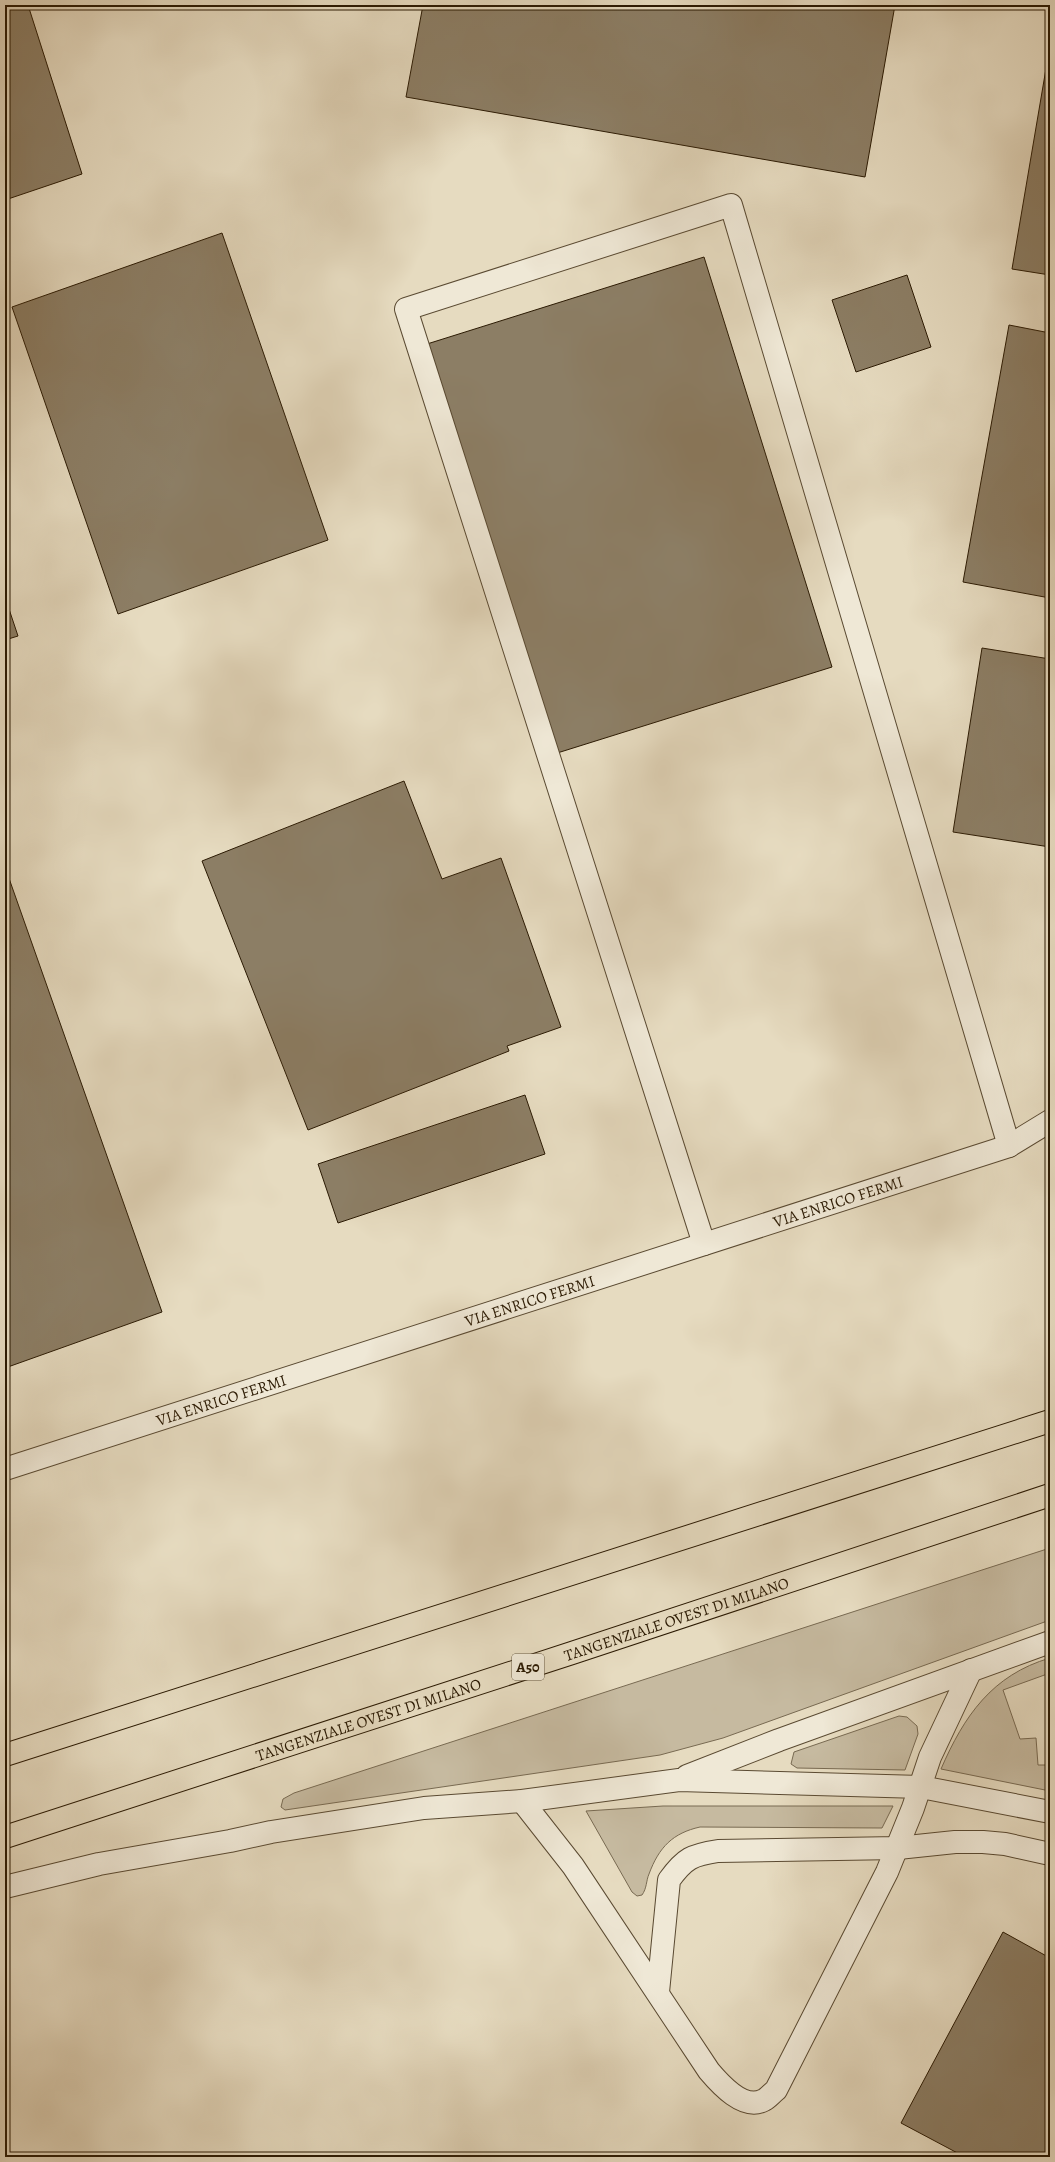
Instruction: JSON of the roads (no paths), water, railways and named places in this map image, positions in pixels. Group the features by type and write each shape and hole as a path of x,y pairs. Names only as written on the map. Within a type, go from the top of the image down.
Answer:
{"highway":[{"path":"5,1755 1050,1421"},
{"name":"TANGENZIALE OVEST DI MILANO","path":"5,1837 572,1653 1050,1495"}],"street":[{"path":"704,1244 406,309 731,206 1009,1146"},
{"name":"VIA ENRICO FERMI","path":"5,1469 1009,1146 1050,1121"},
{"path":"679,1780 779,1740 1050,1642"},
{"path":"522,1801 573,1866 709,2071 722,2086 734,2095 750,2102 763,2101 776,2090 794,2057 898,1848 921,1787 930,1757 972,1670"},
{"path":"5,1887 99,1864 278,1831 424,1808 522,1801 679,1780 921,1787 1050,1812"},
{"path":"658,1992 670,1880 680,1866 696,1855 718,1851 898,1848 956,1842 1004,1844 1050,1854"}]}
